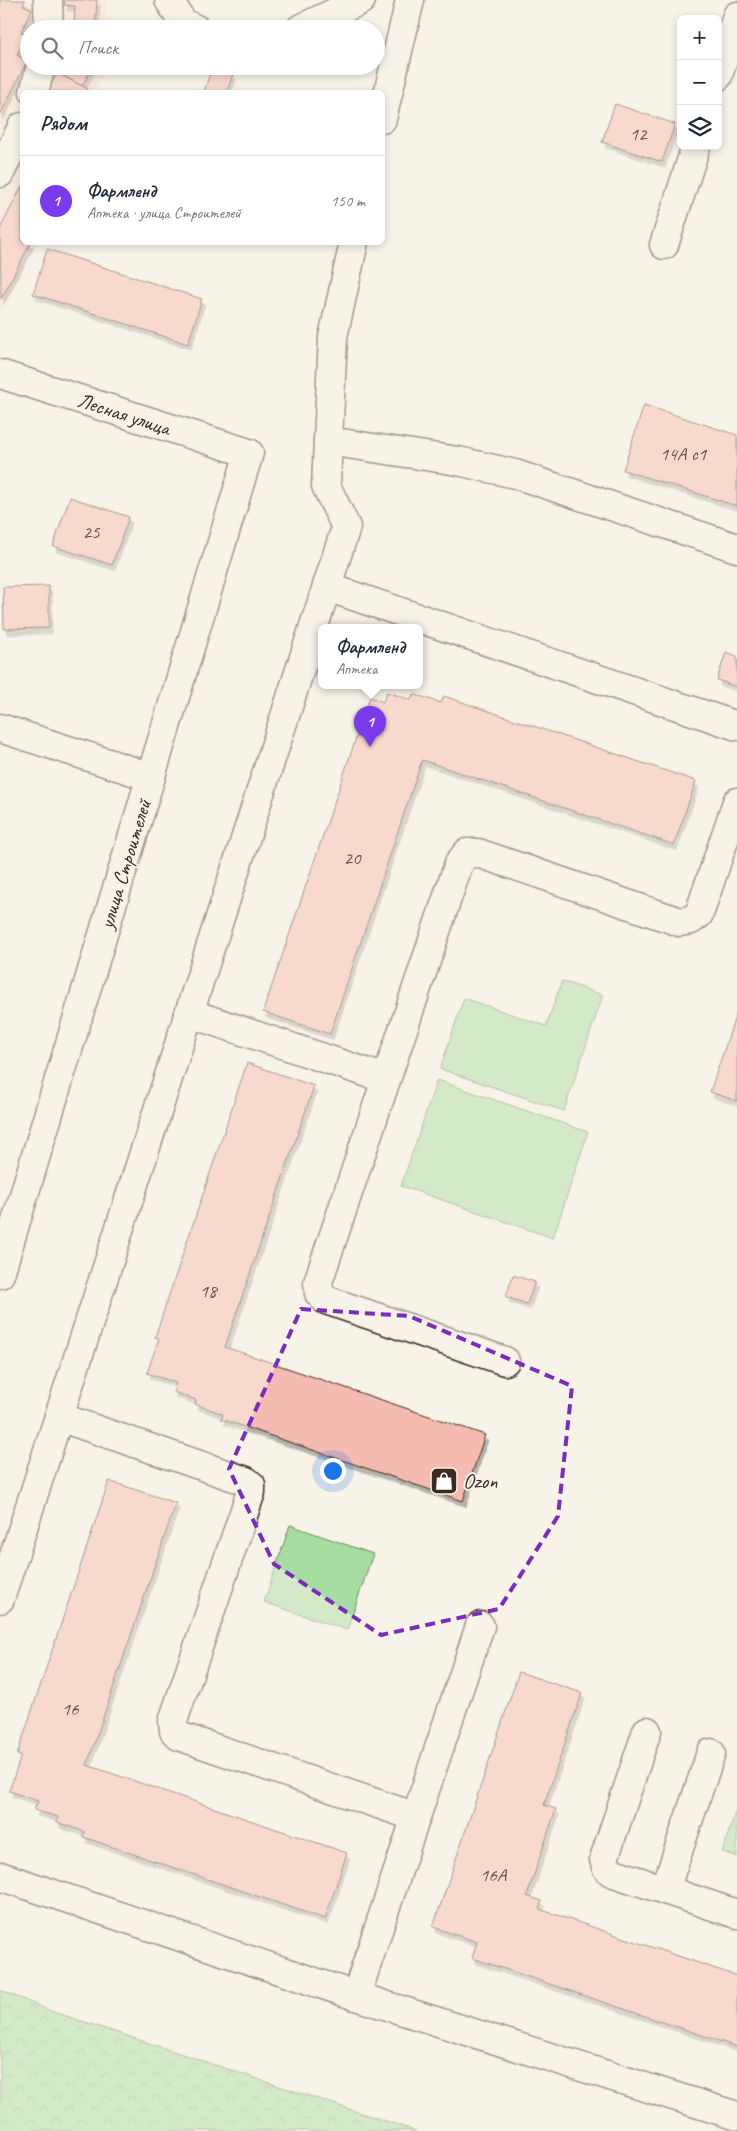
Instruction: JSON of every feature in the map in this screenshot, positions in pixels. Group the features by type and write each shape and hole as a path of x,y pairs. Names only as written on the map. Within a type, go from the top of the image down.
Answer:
{"street":[{"path":"48,0 49,20"},
{"path":"169,0 180,20"},
{"path":"319,20 361,0"},
{"path":"385,106 410,0"},
{"path":"722,63 737,16"},
{"path":"35,90 39,75"},
{"path":"0,173 20,131"},
{"path":"664,245 695,150"},
{"path":"0,1599 346,527 326,486 332,337 353,245"},
{"name":"Лесная улица","path":"0,374 249,453"},
{"path":"328,442 458,461 515,474 737,548"},
{"name":"улица Строителей","path":"0,1274 249,453"},
{"path":"327,587 737,726"},
{"path":"0,728 151,778"},
{"path":"505,1360 326,1300 319,1293 318,1282 459,863 467,854 478,853 680,922 691,920 699,914 737,802"},
{"path":"189,1012 386,1079"},
{"path":"59,1417 246,1480 251,1485 251,1492 173,1721 174,1731 179,1736 416,1817"},
{"path":"356,1996 480,1626"},
{"path":"647,1731 604,1859 606,1867 610,1872 737,1914"},
{"path":"665,1890 711,1753"},
{"path":"0,1876 356,1996 737,2116"}],"highlighted area":[{"path":"301,1309 409,1316 572,1386 558,1516 499,1609 381,1635 274,1564 229,1469"}],"shaded area":[{"path":"0,0 107,0 106,20 20,20 20,75 102,75 97,90 20,90 20,245 36,245 0,313"}],"green space":[{"path":"562,981 603,995 564,1111 440,1069 464,998 546,1026"},
{"path":"437,1080 588,1132 553,1238 401,1186"},
{"path":"290,1525 373,1554 347,1630 264,1602"},
{"path":"737,1807 737,1857 722,1852"},
{"path":"0,1990 51,2011 416,2131 0,2131"}],"building":[{"path":"0,0 25,0 23,5 32,9 27,20 20,20 20,49 17,55 20,57 20,75 0,115"},
{"path":"65,0 97,0 96,20 74,20 75,6 64,5"},
{"path":"56,75 61,75 88,89 87,90 48,90"},
{"path":"62,75 88,75 82,86"},
{"path":"209,75 233,75 228,90 205,90"},
{"path":"615,104 675,124 662,162 602,142"},
{"path":"20,190 20,245 29,245 1,299 0,229"},
{"path":"47,249 202,299 188,344 33,294"},
{"path":"644,405 737,435 737,506 623,470"},
{"path":"70,497 129,517 112,565 53,546"},
{"path":"49,586 49,628 4,629 3,587"},
{"path":"726,652 737,656 737,687 717,680"},
{"path":"387,692 411,700 413,694 441,703 444,696 696,781 674,845 422,760 330,1034 263,1012 370,697 383,702"},
{"path":"737,1011 737,1101 710,1092"},
{"path":"247,1063 314,1086 225,1347 485,1435 463,1501 221,1419 223,1414 195,1404 196,1400 173,1392 176,1383 147,1373 159,1338 155,1337"},
{"path":"513,1275 535,1282 527,1304 506,1297"},
{"path":"109,1481 176,1503 87,1765 347,1853 325,1919 83,1837 85,1832 56,1822 58,1817 34,1810 38,1801 9,1791 21,1756 17,1755"},
{"path":"519,1672 582,1693 544,1805 556,1809 527,1896 542,1901 539,1909 737,1976 737,2047 472,1958 477,1942 433,1927"}],"place":[{"name":"Фармленд","path":"370,747"},
{"name":"Ozon","path":"444,1481"}]}
